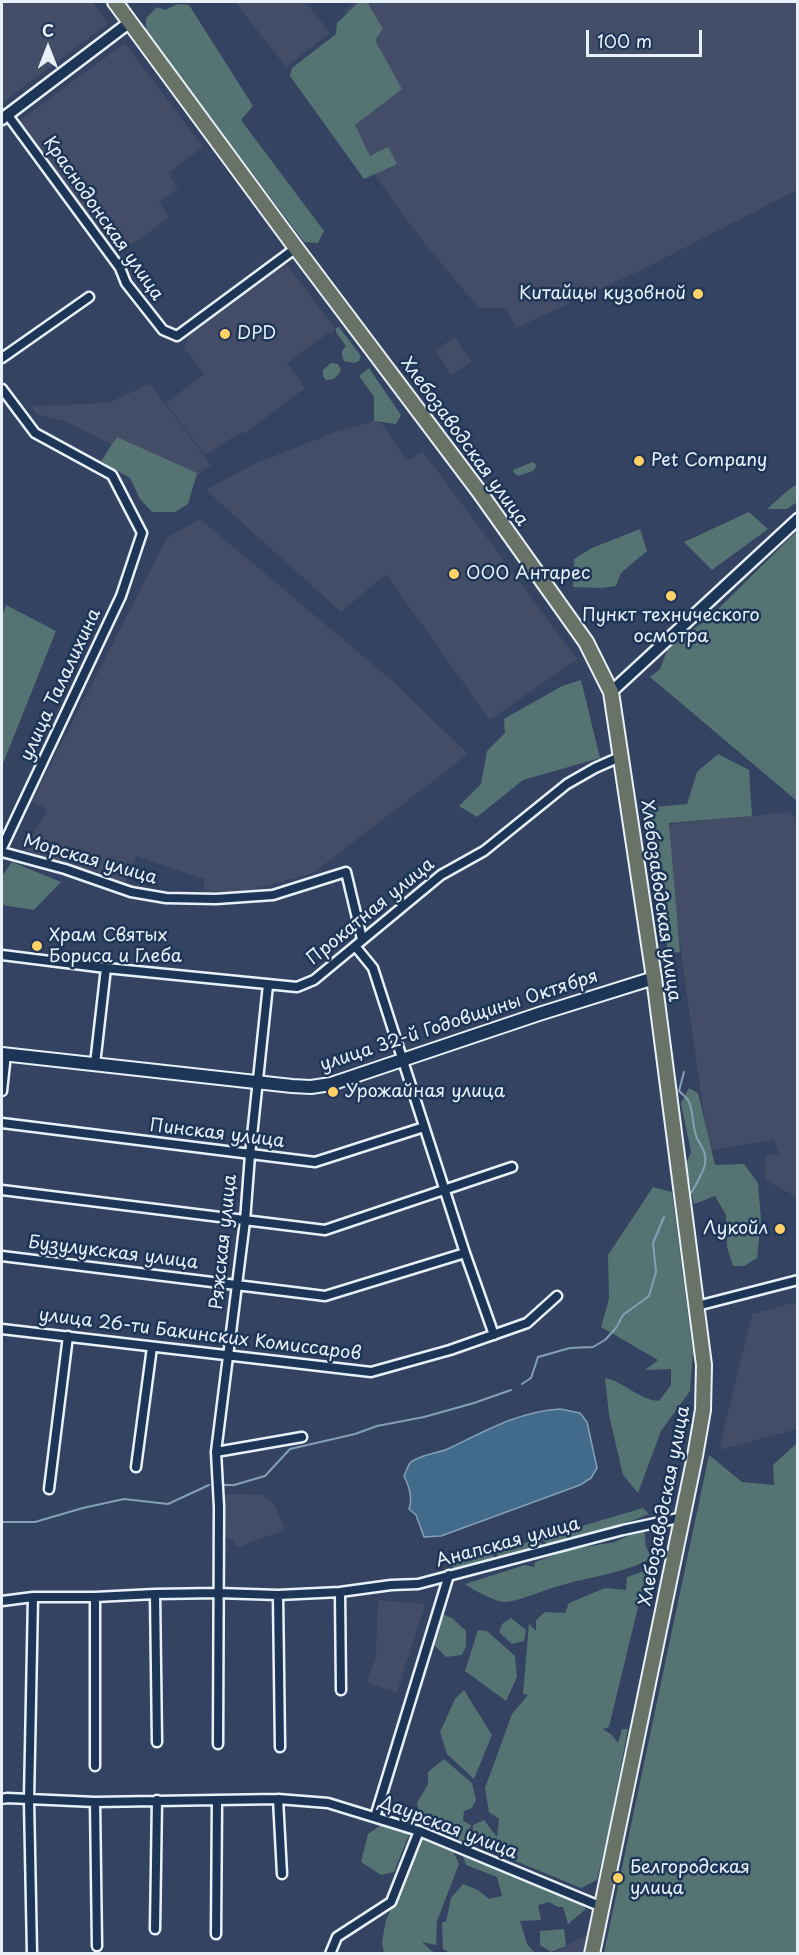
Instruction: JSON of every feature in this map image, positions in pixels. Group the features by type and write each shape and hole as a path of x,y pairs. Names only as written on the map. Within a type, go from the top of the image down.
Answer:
{"main road":[{"name":"Хлебозаводская улица","path":"115,2 566,612 586,642 611,692 654,978 704,1365 703,1410 683,1517 592,1953"},
{"name":"улица 32-й Годовщины Октября","path":"4,1054 311,1087 331,1084 654,978"}],"street":[{"path":"4,116 130,22"},
{"name":"Краснодонская улица","path":"4,116 120,268 126,283 163,330 177,336 296,248"},
{"path":"2,358 88,297"},
{"name":"улица Талалихина","path":"2,389 35,433 112,475 142,532 121,596 2,850"},
{"path":"611,692 798,519"},
{"name":"Прокатная улица","path":"2,955 297,987 314,980 441,875 484,851 567,784 621,756"},
{"name":"Морская улица","path":"2,850 131,892 166,898 273,895 346,872 362,939"},
{"path":"355,946 373,968 423,1127 494,1335"},
{"path":"94,1064 106,968"},
{"name":"Ряжская улица","path":"218,1593 219,1507 216,1452 245,1221 268,985"},
{"path":"2,1091 4,1054"},
{"name":"Пинская улица","path":"2,1123 315,1162 423,1127"},
{"path":"2,1190 325,1230 512,1167"},
{"name":"Бузулукская улица","path":"2,1256 325,1296 465,1252"},
{"path":"697,1306 798,1280"},
{"name":"улица 26-ти Бакинских Комиссаров","path":"2,1329 371,1372 526,1323 557,1296"},
{"path":"49,1489 68,1336"},
{"path":"136,1467 152,1347"},
{"path":"216,1452 302,1437"},
{"name":"Анапская улица","path":"2,1601 155,1594 278,1595 340,1592 391,1584 418,1584 623,1530 683,1517"},
{"path":"375,1817 449,1575"},
{"path":"340,1592 341,1690"},
{"path":"218,1593 218,1744"},
{"path":"155,1594 157,1742"},
{"path":"278,1595 280,1748"},
{"path":"32,1953 29,1800 33,1598"},
{"path":"95,1598 96,1766"},
{"name":"Даурская улица","path":"2,1799 95,1802 278,1799 328,1803 419,1831 602,1907"},
{"path":"278,1799 282,1874"},
{"path":"155,1929 157,1800"},
{"path":"216,1934 217,1800"},
{"path":"95,1802 97,1946"},
{"path":"330,1953 337,1937 391,1902 419,1831"}],"shaded area":[{"path":"2,2 92,2 108,24 2,103"},
{"path":"235,2 306,2 330,33 286,67"},
{"path":"357,2 797,2 797,190 639,271 516,328 506,308 479,308 424,243 311,87 371,43 345,10"},
{"path":"125,43 203,147 168,173 178,188 159,202 169,217 116,254 19,121"},
{"path":"284,261 335,329 332,334 328,333 287,363 305,388 244,434 241,432 205,455 166,403 204,374 185,349 185,345 192,329"},
{"path":"455,337 471,362 451,375 435,350"},
{"path":"150,384 211,465 187,482 65,421 36,414 32,406 108,403"},
{"path":"374,421 382,424 407,461 422,452 577,659 490,720 386,574 341,612 206,490 254,464 338,431"},
{"path":"200,519 389,678 468,754 313,873 254,889 205,895 204,879 136,856 125,883 23,850 48,810 32,801 167,538"},
{"path":"789,812 797,820 797,1197 765,1180 765,1156 779,1154 774,1140 709,1150 664,831 673,824"},
{"path":"797,1302 797,1429 719,1450 752,1314"},
{"path":"560,1409 580,1413 587,1422 597,1468 591,1478 580,1485 441,1536 424,1537 416,1515 409,1509 410,1492 404,1476 410,1463 450,1448 516,1418"},
{"path":"223,1494 263,1495 274,1504 285,1530 241,1546 235,1546 233,1540 222,1536"},
{"path":"378,1600 425,1604 397,1692 367,1683 376,1655"},
{"path":"587,1935 583,1953 553,1953"}],"green space":[{"path":"359,2 367,2 383,29 375,40 402,89 355,125 370,156 388,147 397,164 364,179 290,76 292,68 336,34 337,23"},
{"path":"178,4 189,5 253,106 241,120 324,231 318,243 304,242 146,31 146,18 157,7 165,10"},
{"path":"339,327 361,356 359,361 354,363 344,361 342,353 346,346 336,332 336,328"},
{"path":"331,363 338,364 341,370 335,378 326,380 323,370"},
{"path":"369,368 401,415 396,424 374,421 374,397 359,376"},
{"path":"117,437 197,473 188,504 175,512 152,512 140,499 130,478 101,461"},
{"path":"533,462 537,466 533,471 518,476 514,473 513,470"},
{"path":"797,484 797,502 787,509 767,509 787,491"},
{"path":"749,512 768,529 712,570 684,542"},
{"path":"640,529 647,551 621,573 616,586 573,587 574,559 592,548"},
{"path":"797,531 797,801 650,677 660,669 668,648 711,616"},
{"path":"6,605 56,631 2,766 2,616"},
{"path":"581,680 600,758 523,780 477,817 459,806 481,784 487,751 505,733 504,719 562,686"},
{"path":"718,754 749,770 752,816 669,823 680,952 668,953 645,808 687,804 697,772"},
{"path":"12,862 61,882 34,910 2,905 2,876"},
{"path":"85,952 101,954 100,963 84,961"},
{"path":"689,1088 698,1093 715,1165 744,1164 758,1183 761,1219 757,1258 744,1266 733,1266 727,1247 726,1215 715,1196 694,1204 686,1164 691,1152 681,1103"},
{"path":"653,1187 672,1192 693,1353 690,1391 661,1431 638,1493 623,1475 609,1415 605,1378 645,1398 659,1401 671,1385 671,1369 645,1370 658,1360 601,1327 609,1299 608,1255"},
{"path":"797,1443 797,1953 604,1953 709,1455 742,1482 774,1485 773,1465"},
{"path":"643,1508 649,1514 603,1532 548,1545 541,1538"},
{"path":"644,1528 646,1547 652,1558 630,1568 506,1602 479,1593 465,1584 525,1565 534,1567 535,1562 568,1550 615,1542"},
{"path":"538,1539 544,1547 501,1559 495,1552"},
{"path":"492,1554 497,1561 457,1572 451,1565"},
{"path":"647,1570 609,1727 603,1729 618,1743 622,1729 628,1729 608,1835 597,1880 581,1888 472,1843 473,1825 484,1820 497,1837 499,1819 489,1812 485,1788 512,1714 528,1695 523,1694 529,1624 536,1631 536,1620 545,1612 565,1613 569,1603 605,1588 626,1590 627,1577"},
{"path":"442,1614 452,1618 466,1631 466,1646 462,1655 446,1657 431,1642"},
{"path":"511,1618 526,1630 524,1641 512,1644 499,1632 502,1624"},
{"path":"478,1630 487,1631 515,1656 517,1677 506,1701 465,1671"},
{"path":"464,1690 492,1735 474,1779 447,1754 440,1732 455,1699"},
{"path":"444,1759 472,1783 476,1800 472,1808 464,1811 463,1821 471,1825 467,1843 421,1824 417,1803 428,1784 428,1772"},
{"path":"384,1823 410,1832 394,1872 381,1875 361,1862 368,1834"},
{"path":"416,1836 452,1849 459,1864 437,1921 436,1945 422,1942 433,1952 384,1953 382,1942 386,1920 397,1898 402,1866"},
{"path":"462,1853 575,1898 586,1909 568,1924 563,1907 549,1902 538,1905 541,1920 520,1921 527,1944 535,1953 450,1953 443,1949 442,1922 446,1922 451,1898 463,1884 478,1890 489,1899 502,1896 497,1877 466,1865"},
{"path":"564,1929 566,1946 551,1952 540,1945 540,1931"}],"waterway":[{"path":"684,1072 679,1091 689,1102 695,1134 705,1157 703,1170 691,1193"},
{"path":"522,1384 531,1378 538,1357 570,1348 593,1347 605,1340 616,1328 623,1315 649,1296 656,1272 653,1243 664,1217"},
{"path":"223,1485 234,1485 265,1476 290,1449 355,1434 377,1426 424,1417 511,1390"},
{"path":"2,1522 35,1522 124,1499 168,1504 209,1485"}],"place":[{"name":"Китайцы кузовной","path":"698,294"},
{"name":"DPD","path":"225,334"},
{"name":"Pet Company","path":"639,461"},
{"name":"ООО Антарес","path":"454,574"},
{"name":"Пункт технического осмотра","path":"671,596"},
{"name":"Храм Святых Бориса и Глеба","path":"37,946"},
{"name":"Урожайная улица","path":"333,1092"},
{"name":"Лукойл","path":"780,1229"},
{"name":"Белгородская улица","path":"618,1878"}]}
